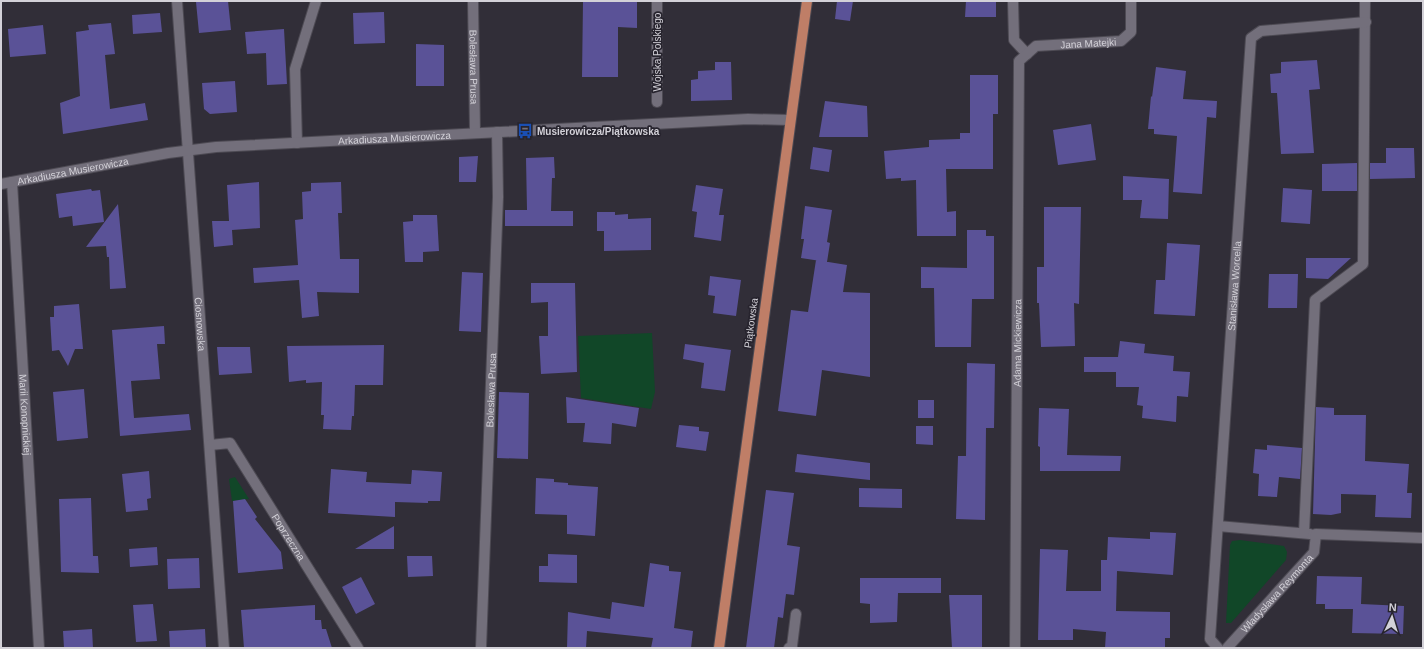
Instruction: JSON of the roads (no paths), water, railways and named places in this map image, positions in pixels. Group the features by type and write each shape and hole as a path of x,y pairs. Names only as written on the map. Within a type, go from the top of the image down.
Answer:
{"main road":[{"name":"Piątkowska","path":"719,648 807,1"}],"street":[{"name":"Ciosnowska","path":"177,1 224,648"},
{"path":"297,143 295,69 316,1"},
{"name":"Bolesława Prusa","path":"473,1 475,133"},
{"name":"Wojska Polskiego","path":"657,1 657,102"},
{"path":"1013,1 1014,40 1027,54"},
{"name":"Jana Matejki","path":"1036,46 1121,41 1131,32 1131,1"},
{"path":"1304,534 1315,300 1363,264 1365,1"},
{"name":"Stanisława Worcella","path":"1218,648 1210,639 1252,38 1261,31 1366,22"},
{"name":"Adama Mickiewicza","path":"1015,648 1019,61 1036,46"},
{"name":"Arkadiusza Musierowicza","path":"1,184 189,150 748,118 790,120"},
{"name":"Bolesława Prusa","path":"481,648 498,197 497,132"},
{"name":"Marii Konopnickiej","path":"12,182 39,648"},
{"name":"Poprzeczna","path":"210,445 230,443 358,648"},
{"path":"1218,526 1304,534 1423,538"},
{"name":"Władysława Reymonta","path":"1227,648 1314,552 1316,534"},
{"path":"789,648 792,646 796,614"}],"place":[{"name":"Musierowicza/Piątkowska","path":"525,131"}]}
